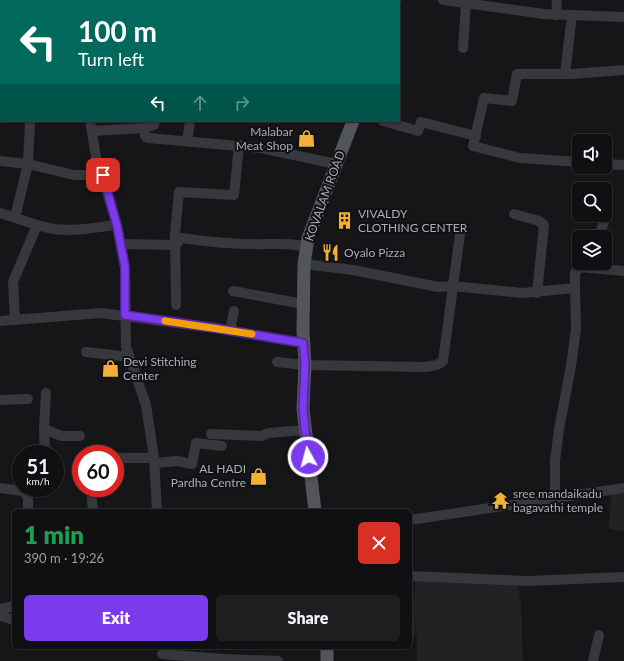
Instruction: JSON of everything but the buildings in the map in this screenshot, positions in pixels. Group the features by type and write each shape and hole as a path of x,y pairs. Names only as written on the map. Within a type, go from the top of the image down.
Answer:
{"main road":[{"name":"KOVALAM ROAD","path":"315,509 304,430 303,409 305,365 303,343 304,264 308,238 353,122"},
{"path":"327,649 327,661"}],"street":[{"path":"444,0 556,14 624,17"},
{"path":"556,14 557,0"},
{"path":"463,48 466,3"},
{"path":"565,74 572,15"},
{"path":"572,162 520,158 474,146 484,98 512,100 517,74 565,74 624,70"},
{"path":"16,217 28,164 30,122"},
{"path":"155,122 154,125 145,128 91,126 96,157 103,175 117,226 125,267 126,347 146,405 154,460 157,509"},
{"path":"187,141 190,122"},
{"path":"386,122 418,131 421,122 476,136"},
{"path":"145,128 145,136 148,138 261,148 336,164"},
{"path":"176,305 175,233 179,192 234,195 239,145"},
{"path":"0,161 28,164 74,175 103,175"},
{"path":"612,164 624,165"},
{"path":"0,213 55,229 77,230 117,226"},
{"path":"514,214 539,221 544,225 537,293"},
{"path":"15,320 13,282 37,225"},
{"path":"277,362 305,365 426,367 437,365 443,361 460,234"},
{"path":"176,245 181,238 212,242 267,244 284,242 307,247"},
{"path":"120,244 176,245"},
{"path":"304,264 354,270 438,287 452,286 522,293 537,293 575,288"},
{"path":"612,269 624,271"},
{"path":"555,498 555,461 576,329 575,274 577,270"},
{"path":"233,291 303,304"},
{"path":"230,330 234,311"},
{"path":"0,321 101,313 230,330 303,343"},
{"path":"86,352 129,357"},
{"path":"45,445 46,392"},
{"path":"0,400 28,399"},
{"path":"44,429 62,436 80,436"},
{"path":"211,434 261,436 269,433 304,430"},
{"path":"124,458 177,461 192,464 196,443 222,446"},
{"path":"0,488 12,490"},
{"path":"412,520 624,488"},
{"path":"28,497 28,509"},
{"path":"92,497 93,509"},
{"path":"412,576 528,581 624,577"},
{"path":"0,609 12,606"},
{"path":"0,616 12,619"},
{"path":"593,661 599,635"},
{"path":"162,654 208,659 278,661"}],"shaded area":[{"path":"624,492 624,532 609,529 611,493"},
{"path":"412,578 415,604 415,579 517,582 521,605 523,661 417,661 416,620 415,637 412,638"}],"slow traffic":[{"path":"165,321 252,334"}],"place":[{"name":"Malabar Meat Shop","path":"306,139"},
{"name":"VIVALDY CLOTHING CENTER","path":"345,221"},
{"name":"Oyalo Pizza","path":"331,253"},
{"name":"Devi Stitching Center","path":"110,369"},
{"name":"AL HADI Pardha Centre","path":"259,476"},
{"name":"sree mandaikadu bagavathi temple","path":"500,501"}],"route":[{"path":"103,175 117,226 125,267 125,315 303,343 305,365 303,409 308,457"}]}
